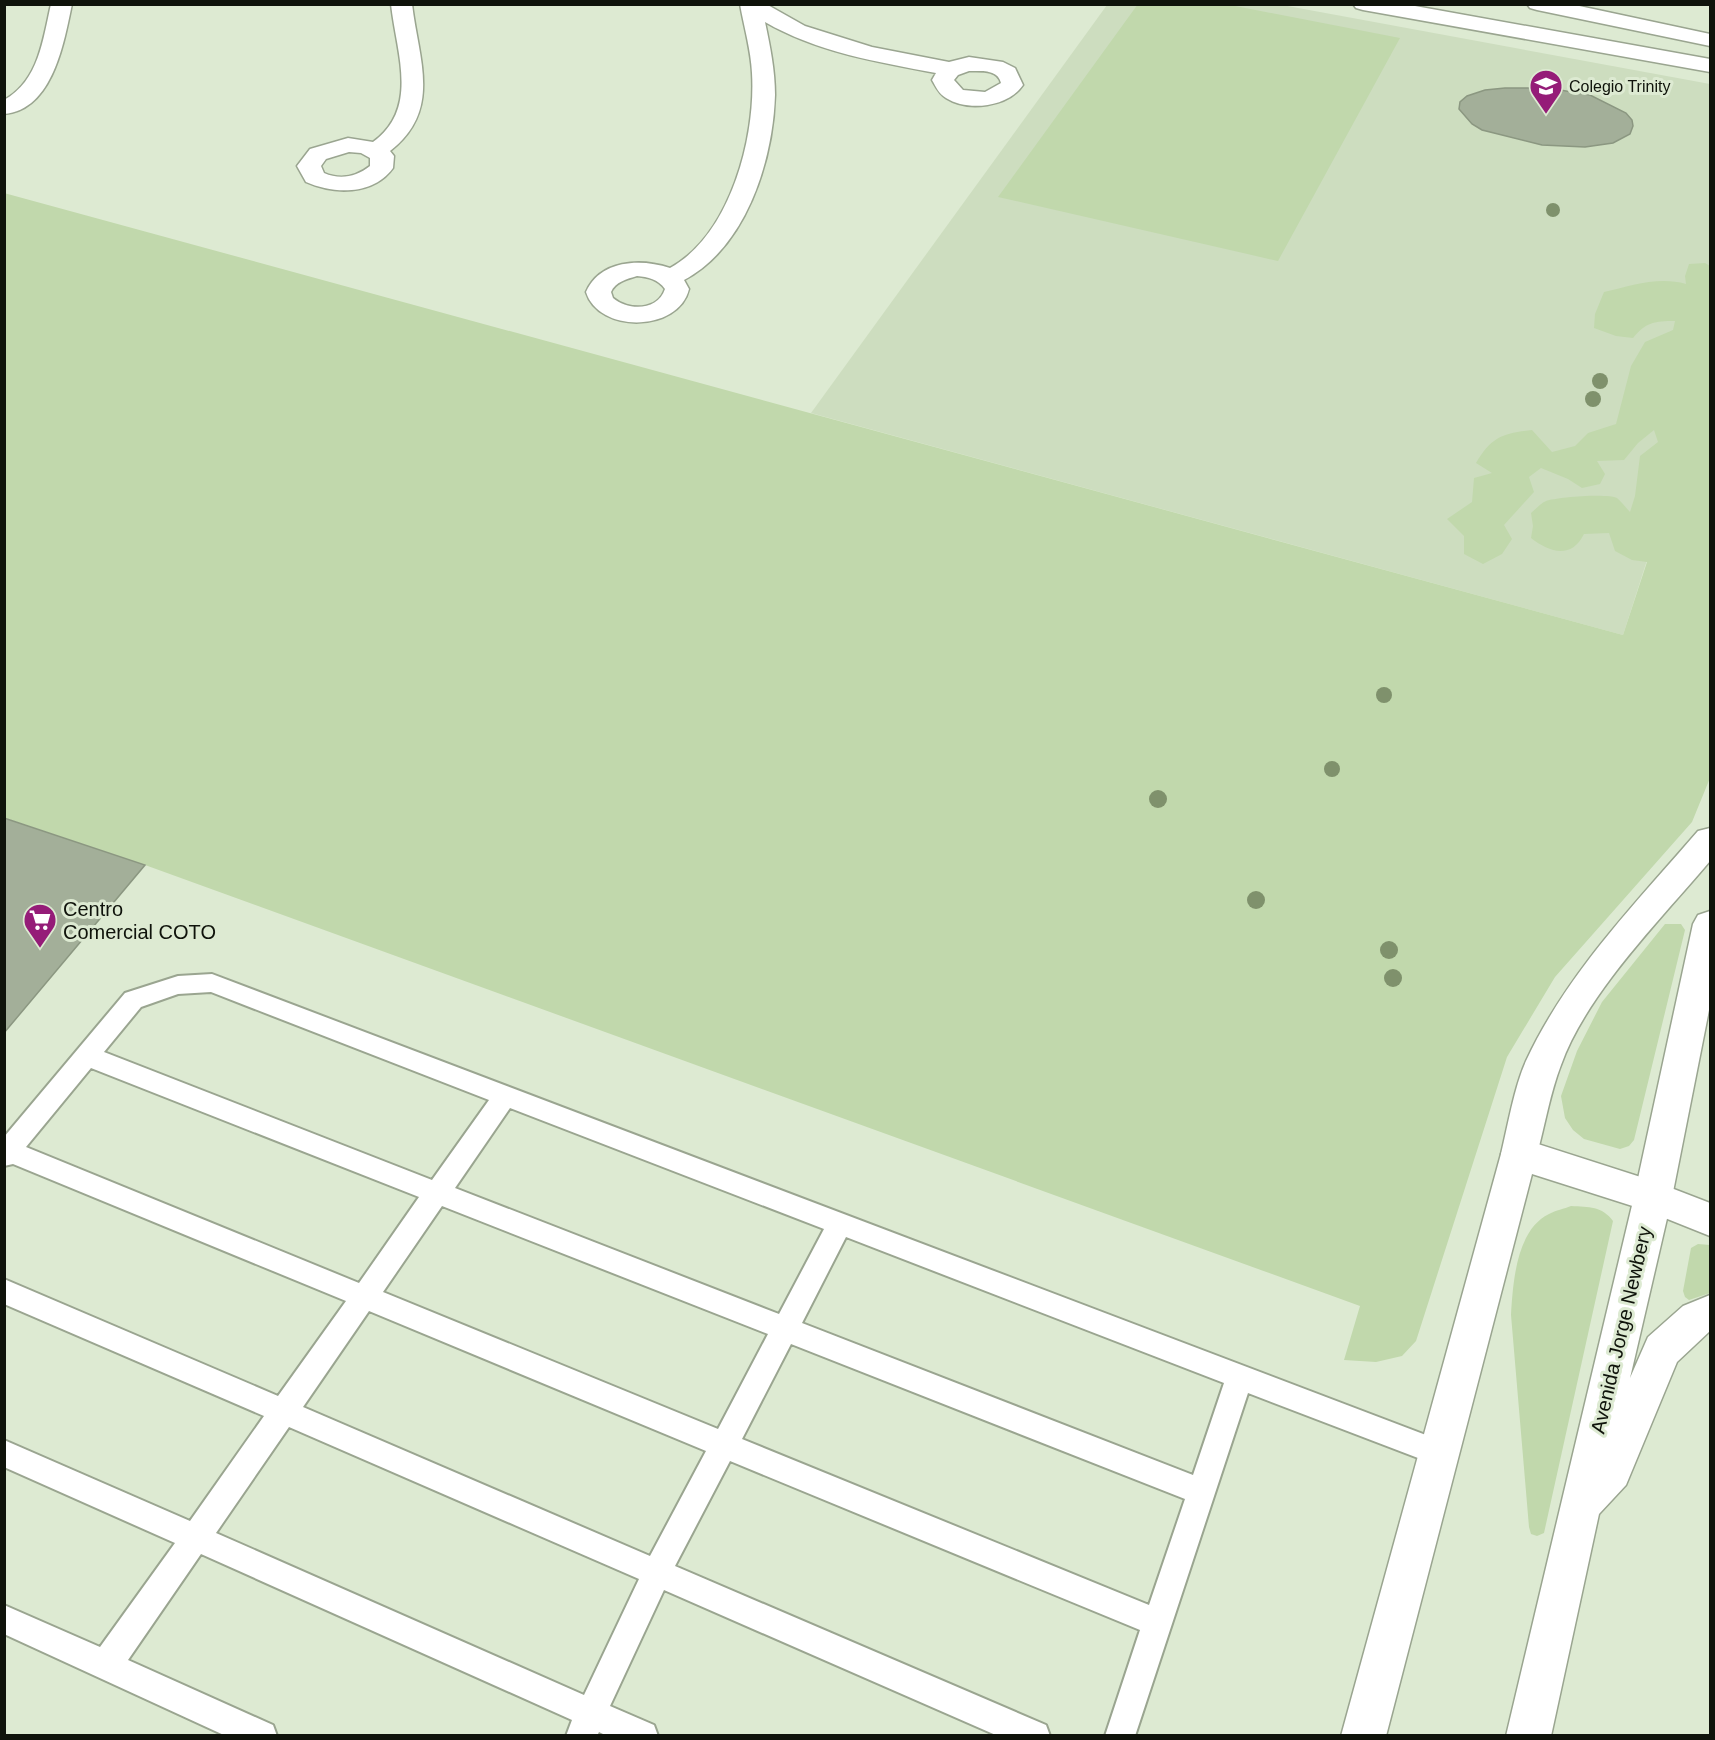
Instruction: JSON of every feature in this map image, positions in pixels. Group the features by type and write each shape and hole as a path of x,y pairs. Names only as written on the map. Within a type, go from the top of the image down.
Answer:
{"street":[{"path":"5,107 20,103 41,78 50,55 62,4"},
{"path":"376,151 389,143 400,130 412,92 414,71 401,4"},
{"path":"751,4 770,18 809,37 835,46 950,69"},
{"path":"670,278 689,268 707,252 739,200 752,166 760,135 764,74 751,4"},
{"path":"1363,4 1430,9 1710,66"},
{"path":"1536,4 1710,40"},
{"path":"4,131 13,122 14,116 5,107"},
{"path":"1363,1736 1543,1064 1570,1012 1610,955 1710,840"},
{"path":"1707,940 1710,993"},
{"name":"Avenida Jorge Newbery","path":"1528,1736 1653,1197 1707,940"},
{"path":"1519,1154 1653,1197 1710,1220"},
{"path":"1580,1506 1611,1471 1662,1350 1697,1318 1710,1312"}],"lane":[{"path":"1158,1623 364,1297 7,1154 133,1000 178,985 212,983 1439,1453"},
{"path":"87,1056 1202,1492"},
{"path":"106,1665 505,1096"},
{"path":"587,1724 657,1572 722,1444 840,1224"},
{"path":"4,1291 1035,1736"},
{"path":"1120,1736 1240,1377"},
{"path":"4,1453 196,1538 587,1724 643,1736"},
{"path":"4,1619 262,1736"}],"shaded area":[{"path":"1138,4 1230,5 1400,38 1278,261 998,197"},
{"path":"1107,5 1282,5 1710,84 1710,364 1623,635 811,413"},
{"path":"4,193 1623,635 1647,562 1632,560 1615,551 1609,533 1584,534 1573,548 1552,550 1531,538 1533,526 1531,513 1546,501 1593,496 1617,498 1630,512 1635,496 1640,456 1658,442 1654,430 1638,443 1624,460 1597,461 1605,474 1600,484 1582,488 1568,479 1541,468 1529,477 1534,492 1504,525 1512,539 1502,554 1483,564 1464,554 1464,536 1447,519 1472,502 1474,478 1492,473 1476,463 1487,447 1499,438 1532,430 1552,452 1575,446 1588,433 1616,424 1631,366 1645,342 1673,330 1675,321 1651,324 1633,338 1616,336 1594,328 1595,314 1604,292 1655,281 1686,284 1685,276 1689,264 1705,263 1710,266 1710,778 1692,822 1555,977 1507,1057 1416,1341 1402,1356 1376,1362 1344,1360 1360,1306 145,865 5,818"},
{"path":"1665,924 1681,924 1685,930 1634,1140 1629,1146 1620,1149 1584,1139 1573,1130 1565,1118 1561,1096 1577,1051 1602,1002"},
{"path":"1571,1206 1600,1210 1613,1221 1544,1533 1537,1536 1531,1534 1529,1527 1511,1315 1513,1288 1518,1258 1529,1232 1549,1214"},
{"path":"1698,1244 1710,1245 1710,1293 1689,1300 1683,1291 1691,1248"}],"building":[{"path":"1548,88 1590,95 1626,113 1632,120 1633,126 1630,134 1613,143 1585,147 1542,145 1482,130 1472,124 1459,109 1460,102 1467,96 1485,90"},
{"name":"Centro Comercial COTO","path":"4,818 145,865 4,1033"}],"place":[{"name":"Colegio Trinity","path":"1546,115"},
{"name":"Centro Comercial COTO","path":"40,949"}]}
